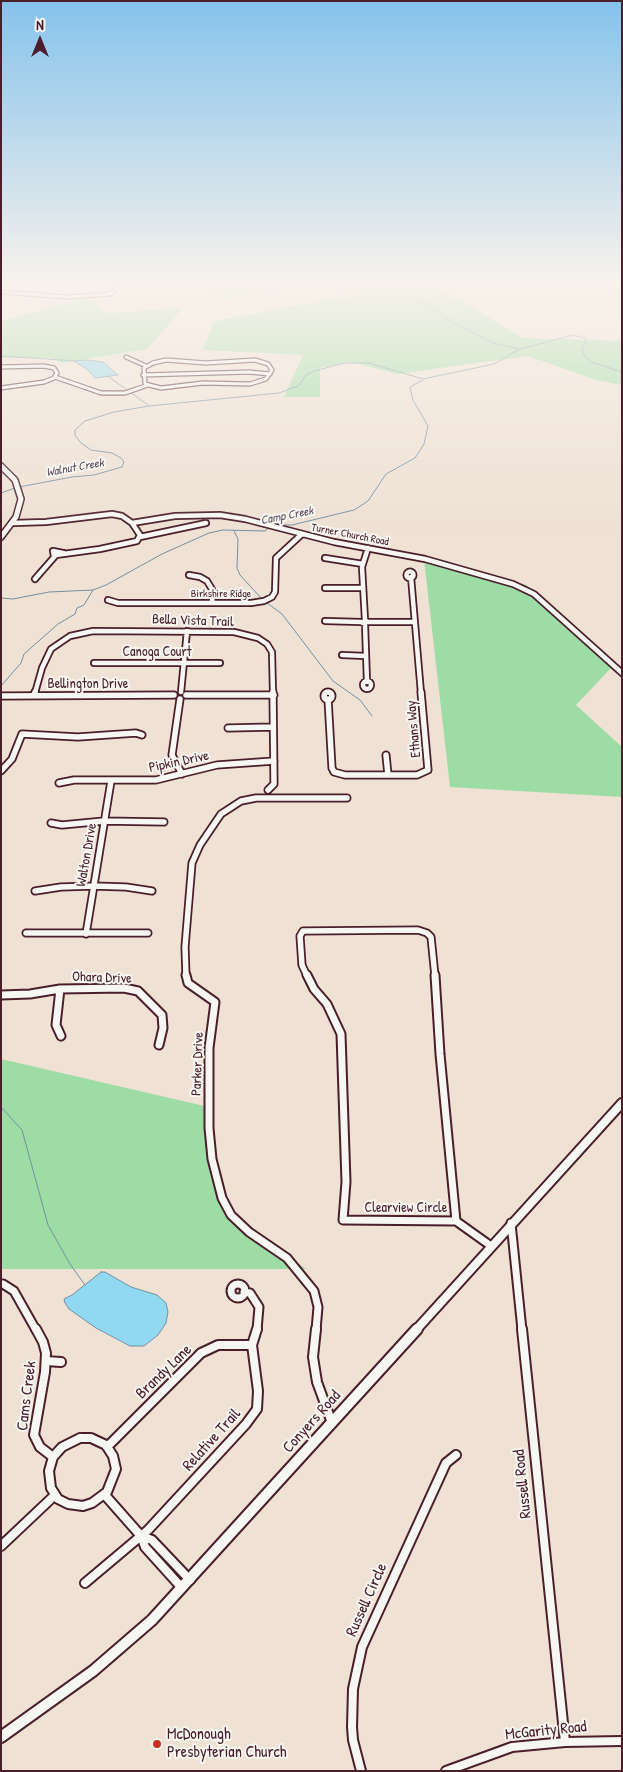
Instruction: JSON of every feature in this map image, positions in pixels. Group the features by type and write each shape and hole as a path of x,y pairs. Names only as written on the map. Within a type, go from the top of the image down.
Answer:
{"main road":[{"path":"1,466 15,480 20,490 20,506 13,523 1,537"},
{"name":"Conyers Road","path":"1,1737 93,1671 140,1631 182,1589 622,1102"}],"street":[{"path":"50,368 56,370 55,377"},
{"path":"145,368 143,370 144,382 148,386"},
{"path":"206,383 207,368"},
{"path":"1,388 42,382 55,377 101,393 124,393 148,386 162,388 206,383 250,384 265,380 270,374 271,368"},
{"path":"143,375 249,372 270,374"},
{"path":"13,523 46,522 112,514 122,516 132,523 140,537"},
{"name":"Turner Church Road","path":"132,523 168,516 208,515 237,518 300,534 425,559 498,579 525,589 542,599 622,673"},
{"path":"35,579 54,556 53,551 62,553 111,547 137,541 140,537 206,523"},
{"name":"Birkshire Ridge","path":"108,600 118,603 255,603 272,597 275,591 275,559 300,534"},
{"path":"367,682 363,564 370,549"},
{"path":"325,558 363,564"},
{"path":"189,575 200,576 207,581 213,591 212,603"},
{"name":"Ethans Way","path":"328,699 333,771 342,775 388,775 419,774 425,772 428,768 411,577"},
{"path":"325,588 363,588"},
{"path":"325,621 415,622"},
{"name":"Bella Vista Trail","path":"34,695 42,668 51,649 70,636 93,631 187,631 234,632 258,638 267,644 272,652 274,784 268,790"},
{"path":"181,692 187,631"},
{"path":"342,655 366,656"},
{"name":"Canoga Court","path":"94,663 220,663"},
{"path":"174,695 181,692"},
{"path":"181,692 186,695 274,695"},
{"path":"174,695 180,699"},
{"name":"Bellington Drive","path":"1,696 174,695"},
{"path":"182,774 172,755 180,699 186,695"},
{"path":"228,728 273,727"},
{"path":"1,771 12,760 22,734 78,737 136,733 142,735"},
{"path":"386,755 388,775"},
{"name":"Pipkin Drive","path":"59,783 74,780 156,780 217,765 274,761"},
{"name":"Walton Drive","path":"86,934 111,780"},
{"name":"Parker Drive","path":"332,1424 317,1382 313,1357 318,1307 314,1290 287,1258 249,1232 231,1215 222,1198 212,1159 209,1128 209,1048 215,1002 188,983 185,972 185,947 192,863 200,845 221,814 241,802 256,798 346,798"},
{"path":"51,823 62,825 104,821 164,822"},
{"path":"35,892 61,887 93,886 126,887 152,891"},
{"name":"Clearview Circle","path":"418,930 427,933 431,937 456,1221 343,1220 346,1182 342,1034 327,1004 314,989 302,965 300,936 303,931 418,930"},
{"path":"26,933 148,933"},
{"name":"Ohara Drive","path":"1,995 30,994 60,989 124,988 138,991 162,1014 163,1028 159,1044"},
{"path":"60,989 56,1025 61,1036"},
{"path":"456,1221 491,1246"},
{"name":"Russell Road","path":"511,1223 565,1742"},
{"name":"Cams Creek","path":"3,1284 14,1292 43,1342 46,1361 34,1435 40,1447 53,1457"},
{"name":"Relative Trail","path":"85,1583 141,1536 246,1424 257,1409 258,1391 252,1345 258,1326 259,1307 250,1294 244,1292"},
{"name":"Brandy Lane","path":"108,1447 201,1353 218,1345 252,1345"},
{"path":"46,1361 61,1362"},
{"path":"80,1438 91,1438 108,1447 113,1456 116,1469 111,1485 104,1494 92,1503 83,1506 68,1504 56,1495 51,1488 49,1471 53,1457 62,1447 80,1438"},
{"name":"Russell Circle","path":"361,1771 353,1740 352,1727 353,1689 362,1646 446,1463 456,1455"},
{"path":"104,1494 141,1536 145,1548 182,1589"},
{"path":"1,1546 56,1495"},
{"path":"141,1536 152,1540 190,1580"},
{"name":"McGarity Road","path":"446,1771 512,1747 565,1742 622,1740"}],"green space":[{"path":"297,368 322,368 320,368 320,397 284,397"},
{"path":"373,368 443,368 397,374"},
{"path":"561,368 622,368 622,385 596,380"},
{"path":"424,559 527,585 541,602 613,666 576,705 622,747 622,797 450,787"},
{"path":"1,1059 213,1108 213,1161 225,1204 258,1237 306,1269 1,1269"}],"water":[{"path":"84,368 110,368 118,375 95,378"},
{"path":"101,1272 105,1272 131,1287 157,1295 166,1303 168,1312 166,1323 158,1335 144,1346 130,1346 96,1328 69,1309 65,1303 64,1299"}],"waterway":[{"name":"Walnut Creek","path":"19,487 72,477 94,475 122,467 124,462 121,458 112,453 91,450 80,442 75,435 75,430 85,421 114,412 149,406 279,393 298,386 306,375 327,368"},
{"name":"Walnut Creek","path":"385,368 423,379 477,368"},
{"name":"Walnut Creek","path":"609,368 622,372"},
{"path":"109,377 148,405"},
{"name":"Camp Creek","path":"276,525 292,525 354,510 368,501 386,474 415,458 424,444 428,426 413,400 410,387 423,380"},
{"name":"Walnut Creek","path":"1,493 15,488"},
{"name":"Camp Creek","path":"93,590 106,585 162,554 209,533 223,530 265,531 270,527"},
{"path":"234,531 238,539 237,568 240,575 262,599"},
{"name":"Camp Creek","path":"1,598 13,599 49,592 93,590"},
{"path":"1,686 21,663 24,654 58,624 75,614 77,608 84,605 93,590"},
{"path":"267,603 282,614 333,681 360,700 372,716"},
{"path":"1,1107 22,1130 48,1225 70,1264 85,1285"}],"place":[{"name":"McDonough Presbyterian Church","path":"157,1744"}]}
